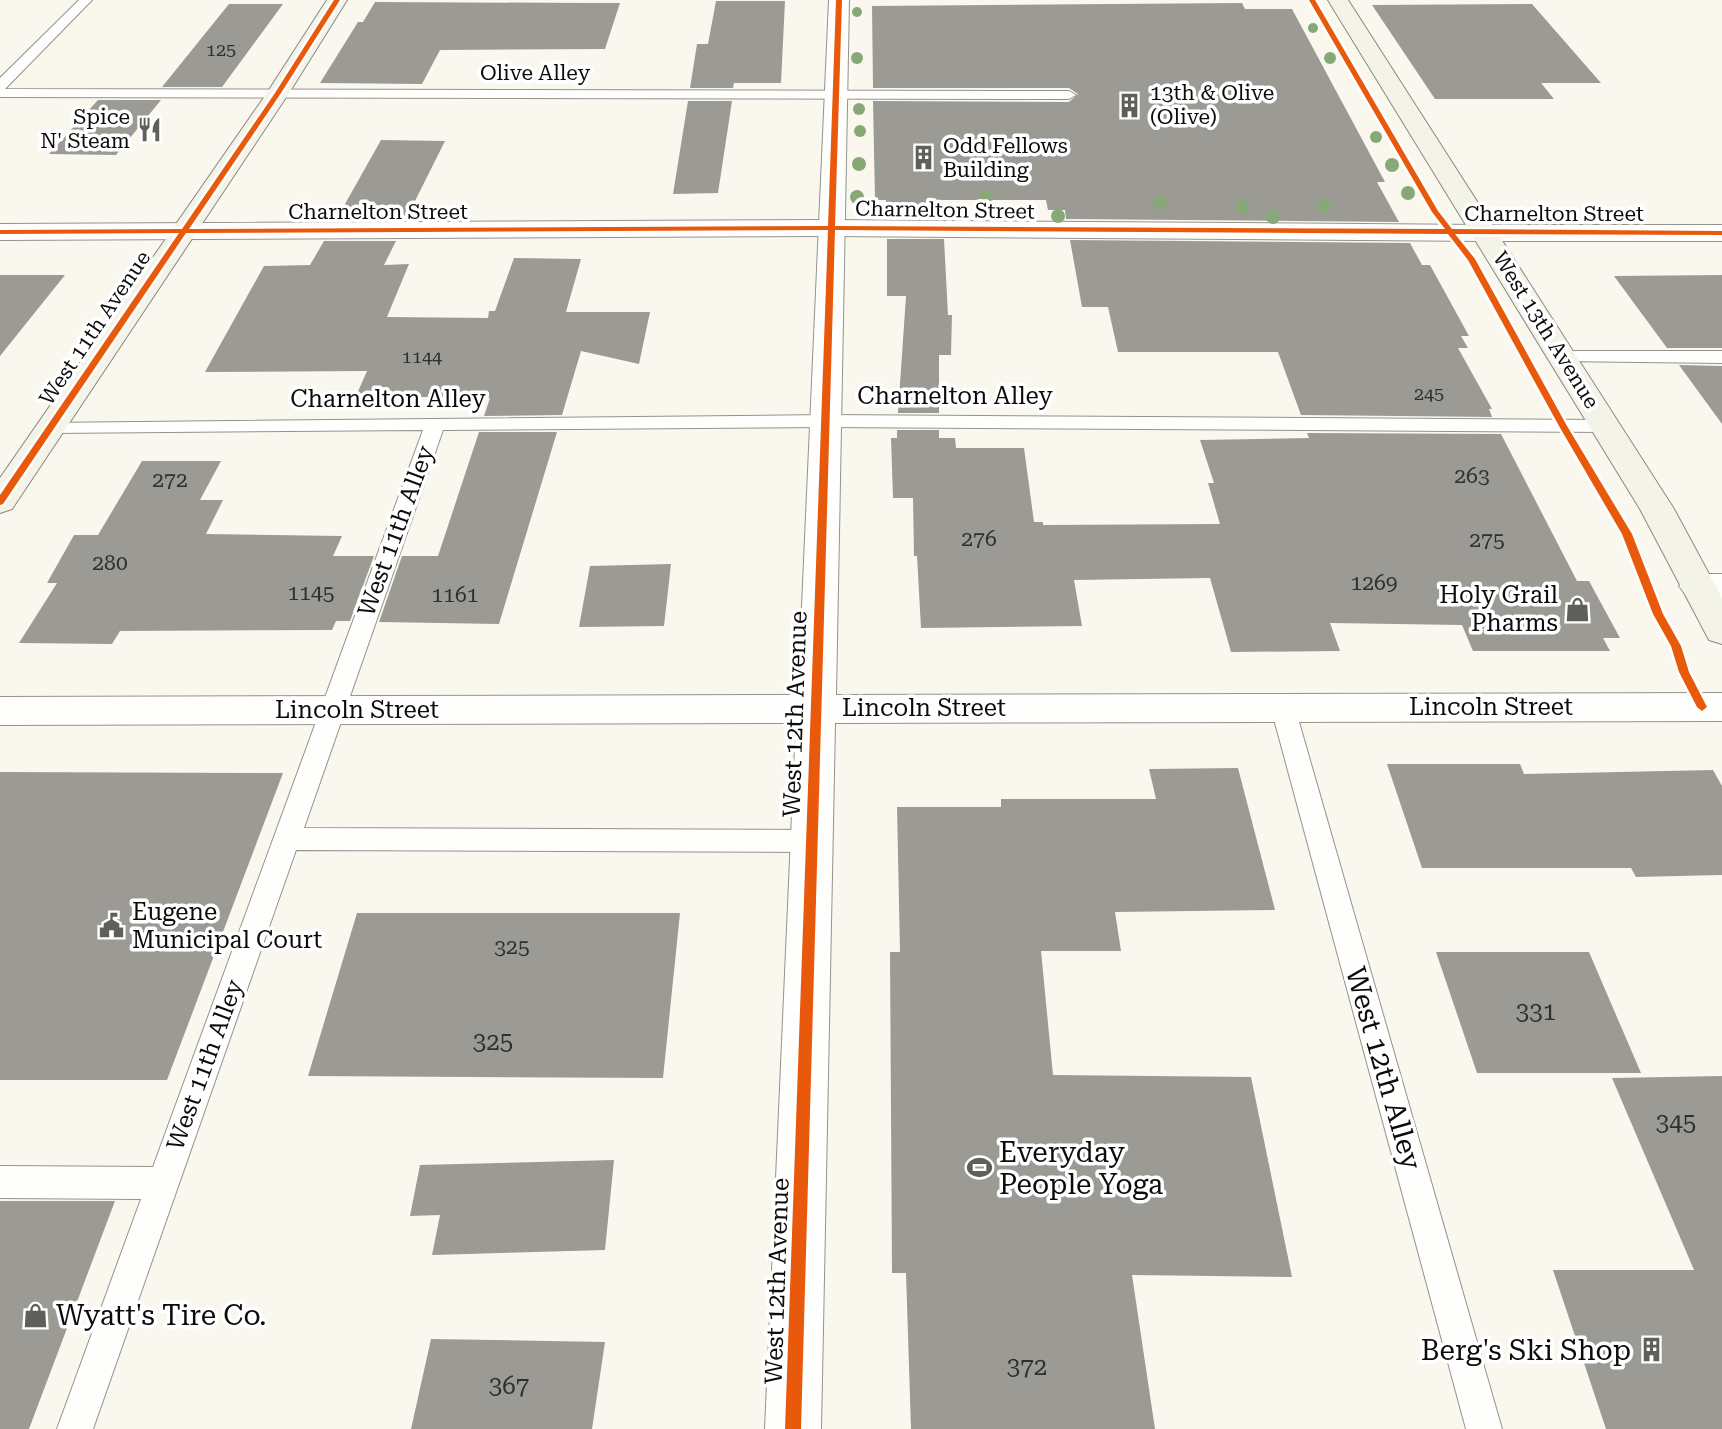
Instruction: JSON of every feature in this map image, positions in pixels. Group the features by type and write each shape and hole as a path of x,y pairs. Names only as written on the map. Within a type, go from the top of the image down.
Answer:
{"main road":[{"name":"West 11th Avenue","path":"0,502 278,93 337,0"},
{"name":"West 13th Avenue","path":"1338,0 1657,509 1709,586 1722,631"}],"street":[{"name":"West 12th Avenue","path":"793,1429 839,0"},
{"name":"Charnelton Street","path":"0,232 832,228 1722,233"},
{"name":"Lincoln Street","path":"0,711 1722,707"}],"lane":[{"path":"0,86 86,0"},
{"name":"Olive Alley","path":"0,93 1069,95"},
{"path":"1564,358 1722,357"},
{"name":"Charnelton Alley","path":"52,427 826,421 1607,426"},
{"name":"West 11th Alley","path":"75,1429 435,425"},
{"name":"West 12th Alley","path":"1283,708 1484,1429"},
{"path":"287,839 812,841"},
{"path":"0,1182 163,1183"}],"building":[{"path":"716,1 785,1 781,83 734,83 733,88 690,88 697,44 708,44"},
{"path":"375,2 620,3 605,49 440,50 422,84 320,83 358,22 363,22"},
{"path":"1242,3 1245,9 1292,9 1385,182 1377,182 1399,222 1066,219 1065,210 1048,210 1046,200 941,200 942,218 887,218 886,200 875,200 873,101 1069,102 1078,94 1069,88 873,88 872,6"},
{"path":"229,4 283,4 222,87 162,87"},
{"path":"1532,4 1601,83 1541,83 1554,99 1435,99 1372,5"},
{"path":"98,100 161,100 116,155 49,154"},
{"path":"688,101 732,101 718,193 673,194"},
{"path":"381,140 445,141 406,219 336,220"},
{"path":"887,239 944,239 948,315 952,315 951,355 939,355 939,413 898,413 906,296 887,296"},
{"path":"1070,240 1410,243 1422,265 1430,265 1469,336 1461,336 1468,348 1458,348 1492,409 1489,409 1492,417 1301,415 1278,352 1118,352 1108,307 1082,307"},
{"path":"324,241 396,241 384,265 409,264 387,317 488,318 489,311 495,311 514,258 581,259 566,312 650,312 639,364 581,351 562,415 484,416 490,398 356,396 367,371 205,372 264,266 310,265"},
{"path":"0,275 65,275 0,356"},
{"path":"1722,275 1722,348 1667,348 1614,276"},
{"path":"1679,365 1722,366 1722,424"},
{"path":"897,430 939,430 939,438 955,438 956,448 1024,448 1034,522 1043,522 1043,525 1220,524 1208,483 1214,483 1200,440 1309,438 1307,433 1501,434 1577,581 1589,581 1620,638 1603,638 1610,651 1473,651 1462,625 1330,623 1340,651 1231,652 1210,578 1074,580 1082,626 921,628 917,556 914,556 913,498 893,498 891,438 897,438"},
{"path":"479,432 557,432 499,624 379,622 402,556 438,556"},
{"path":"142,461 221,461 200,500 223,500 206,534 342,536 333,556 374,556 350,621 336,621 332,630 120,631 112,644 19,643 57,583 47,583 74,535 98,535"},
{"path":"671,564 664,626 579,627 590,566"},
{"path":"1387,764 1520,764 1524,774 1713,770 1722,786 1722,875 1636,877 1631,868 1422,868"},
{"path":"1238,768 1275,910 1115,912 1121,951 1041,951 1053,1075 1251,1077 1292,1277 1132,1275 1155,1429 911,1429 906,1273 892,1273 890,952 900,952 897,807 1001,807 1001,799 1156,799 1149,769"},
{"name":"Eugene Municipal Court","path":"0,772 283,773 167,1080 0,1080"},
{"path":"357,913 680,913 663,1078 308,1076"},
{"path":"1436,952 1589,952 1641,1073 1477,1073"},
{"name":"Berg's Ski Shop","path":"1722,1076 1722,1429 1606,1429 1553,1270 1694,1270 1612,1078"},
{"path":"614,1160 605,1250 432,1255 440,1215 410,1216 420,1165"},
{"name":"Wyatt's Tire Co.","path":"0,1201 115,1201 29,1429 0,1429"},
{"path":"431,1339 605,1342 592,1429 411,1429"}],"cycle path":[{"path":"0,502 278,93 337,0"},
{"path":"793,1429 839,0"},
{"path":"1312,0 1435,212 1471,259 1563,426 1627,534 1658,614 1676,646 1684,672 1702,707"},
{"path":"0,232 832,228 1722,233"}],"place":[{"name":"13th & Olive (Olive)","path":"1130,105"},
{"name":"Spice N' Steam","path":"150,129"},
{"name":"Odd Fellows Building","path":"923,158"},
{"name":"Holy Grail Pharms","path":"1578,609"},
{"name":"Eugene Municipal Court","path":"112,926"},
{"name":"Everyday People Yoga","path":"979,1168"},
{"name":"Wyatt's Tire Co.","path":"36,1315"},
{"name":"Berg's Ski Shop","path":"1651,1350"}]}
